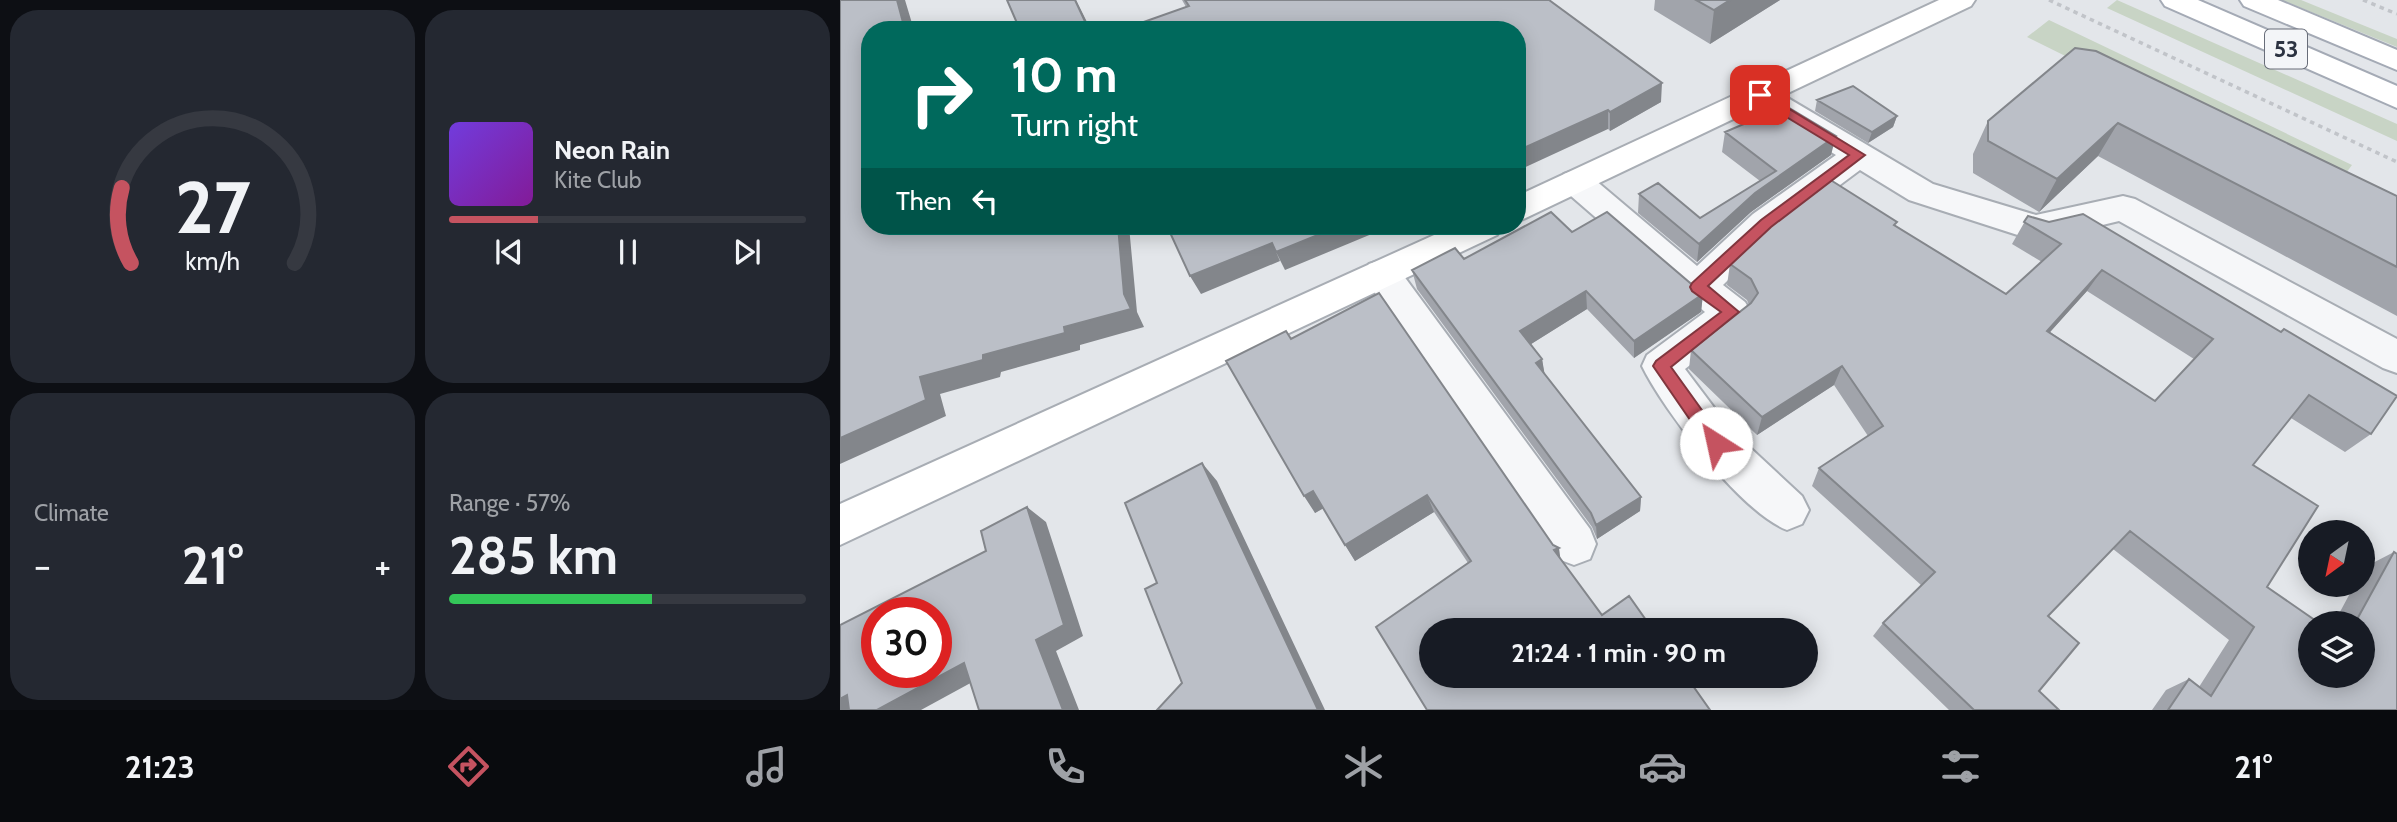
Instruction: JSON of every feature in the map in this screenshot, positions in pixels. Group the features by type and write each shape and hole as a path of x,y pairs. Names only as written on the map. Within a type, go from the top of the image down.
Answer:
{"street":[{"path":"1526,206 1961,0"},
{"name":"53","path":"2175,0 2397,98"},
{"name":"53","path":"2254,0 2397,61"},
{"path":"1760,95 1921,192 2036,228 2123,208 2397,357"},
{"path":"1698,287 1766,223 1859,155"},
{"path":"1576,182 1698,287 1732,312 1661,366 1716,443 1787,510"},
{"path":"840,526 1466,235"},
{"path":"1382,274 1574,544"}],"path":[{"path":"2049,0 2397,162"},
{"path":"2363,0 2397,14"}],"green space":[{"path":"2117,0 2397,124 2397,141 2107,8"},
{"path":"2282,0 2301,0 2397,39 2397,47"},
{"path":"2049,20 2352,165 2334,189 2027,37"}],"building":[{"path":"840,0 897,0 903,21 861,21 861,235 1119,235 1124,294 1131,309 1064,327 1065,333 983,355 983,360 920,377 926,400 840,438"},
{"path":"1007,0 1075,0 1085,21 1016,21"},
{"path":"1185,0 1549,0 1662,83 1610,112 1608,110 1526,147 1526,21 1146,21 1189,6"},
{"path":"1696,0 1730,0 1714,10"},
{"path":"2075,48 2096,51 2397,196 2397,267 2118,123 2057,179 1988,141 1988,121"},
{"path":"1853,86 1897,116 1872,132 1817,100"},
{"path":"1786,106 1836,136 1755,193 1699,244 1639,194 1658,183 1700,218 1776,171 1725,132"},
{"path":"1829,179 1897,222 1894,225 2006,294 2061,244 2024,222 2028,216 2049,222 2083,214 2281,332 2284,329 2397,396 2371,434 2309,395 2253,465 2318,506 2309,520 2298,520 2298,538 2267,587 2302,611 2298,611 2298,688 2375,688 2375,611 2362,611 2369,597 2375,597 2375,587 2394,552 2397,554 2397,710 2168,710 2189,679 2211,696 2254,627 2130,531 2048,616 2079,643 2039,691 2059,710 1974,710 1883,623 1935,572 1819,468 1883,426 1842,366 1762,417 1691,350 1751,303 1758,293 1751,279 1730,264 1783,212","holes":["2102,270 2213,339 2155,401 2047,331"]},
{"path":"1551,212 1572,232 1607,212 1703,294 1634,341 1586,291 1520,331 1542,359 1536,363 1641,497 1596,525 1591,513 1412,270 1455,248 1464,259 1508,235 1526,235 1526,226"},
{"path":"1171,235 1318,235 1276,252 1272,243 1190,276"},
{"path":"1379,293 1553,545 1559,548 1554,550 1602,615 1629,596 1645,618 1419,618 1419,688 1694,688 1710,710 1427,710 1376,627 1471,561 1427,495 1345,545 1313,491 1304,496 1226,361 1286,331 1291,339"},
{"path":"1202,463 1318,710 1157,710 1182,683 1145,589 1157,583 1125,503"},
{"path":"1027,507 1064,625 1036,640 1063,710 979,710 964,663 952,669 952,597 895,597 986,551 981,531"},
{"path":"861,614 861,688 918,688 877,710 849,710 847,695 840,699 840,625"}],"route":[{"path":"1716,443 1661,366 1732,312 1698,287 1766,223 1859,155 1760,95"}]}
